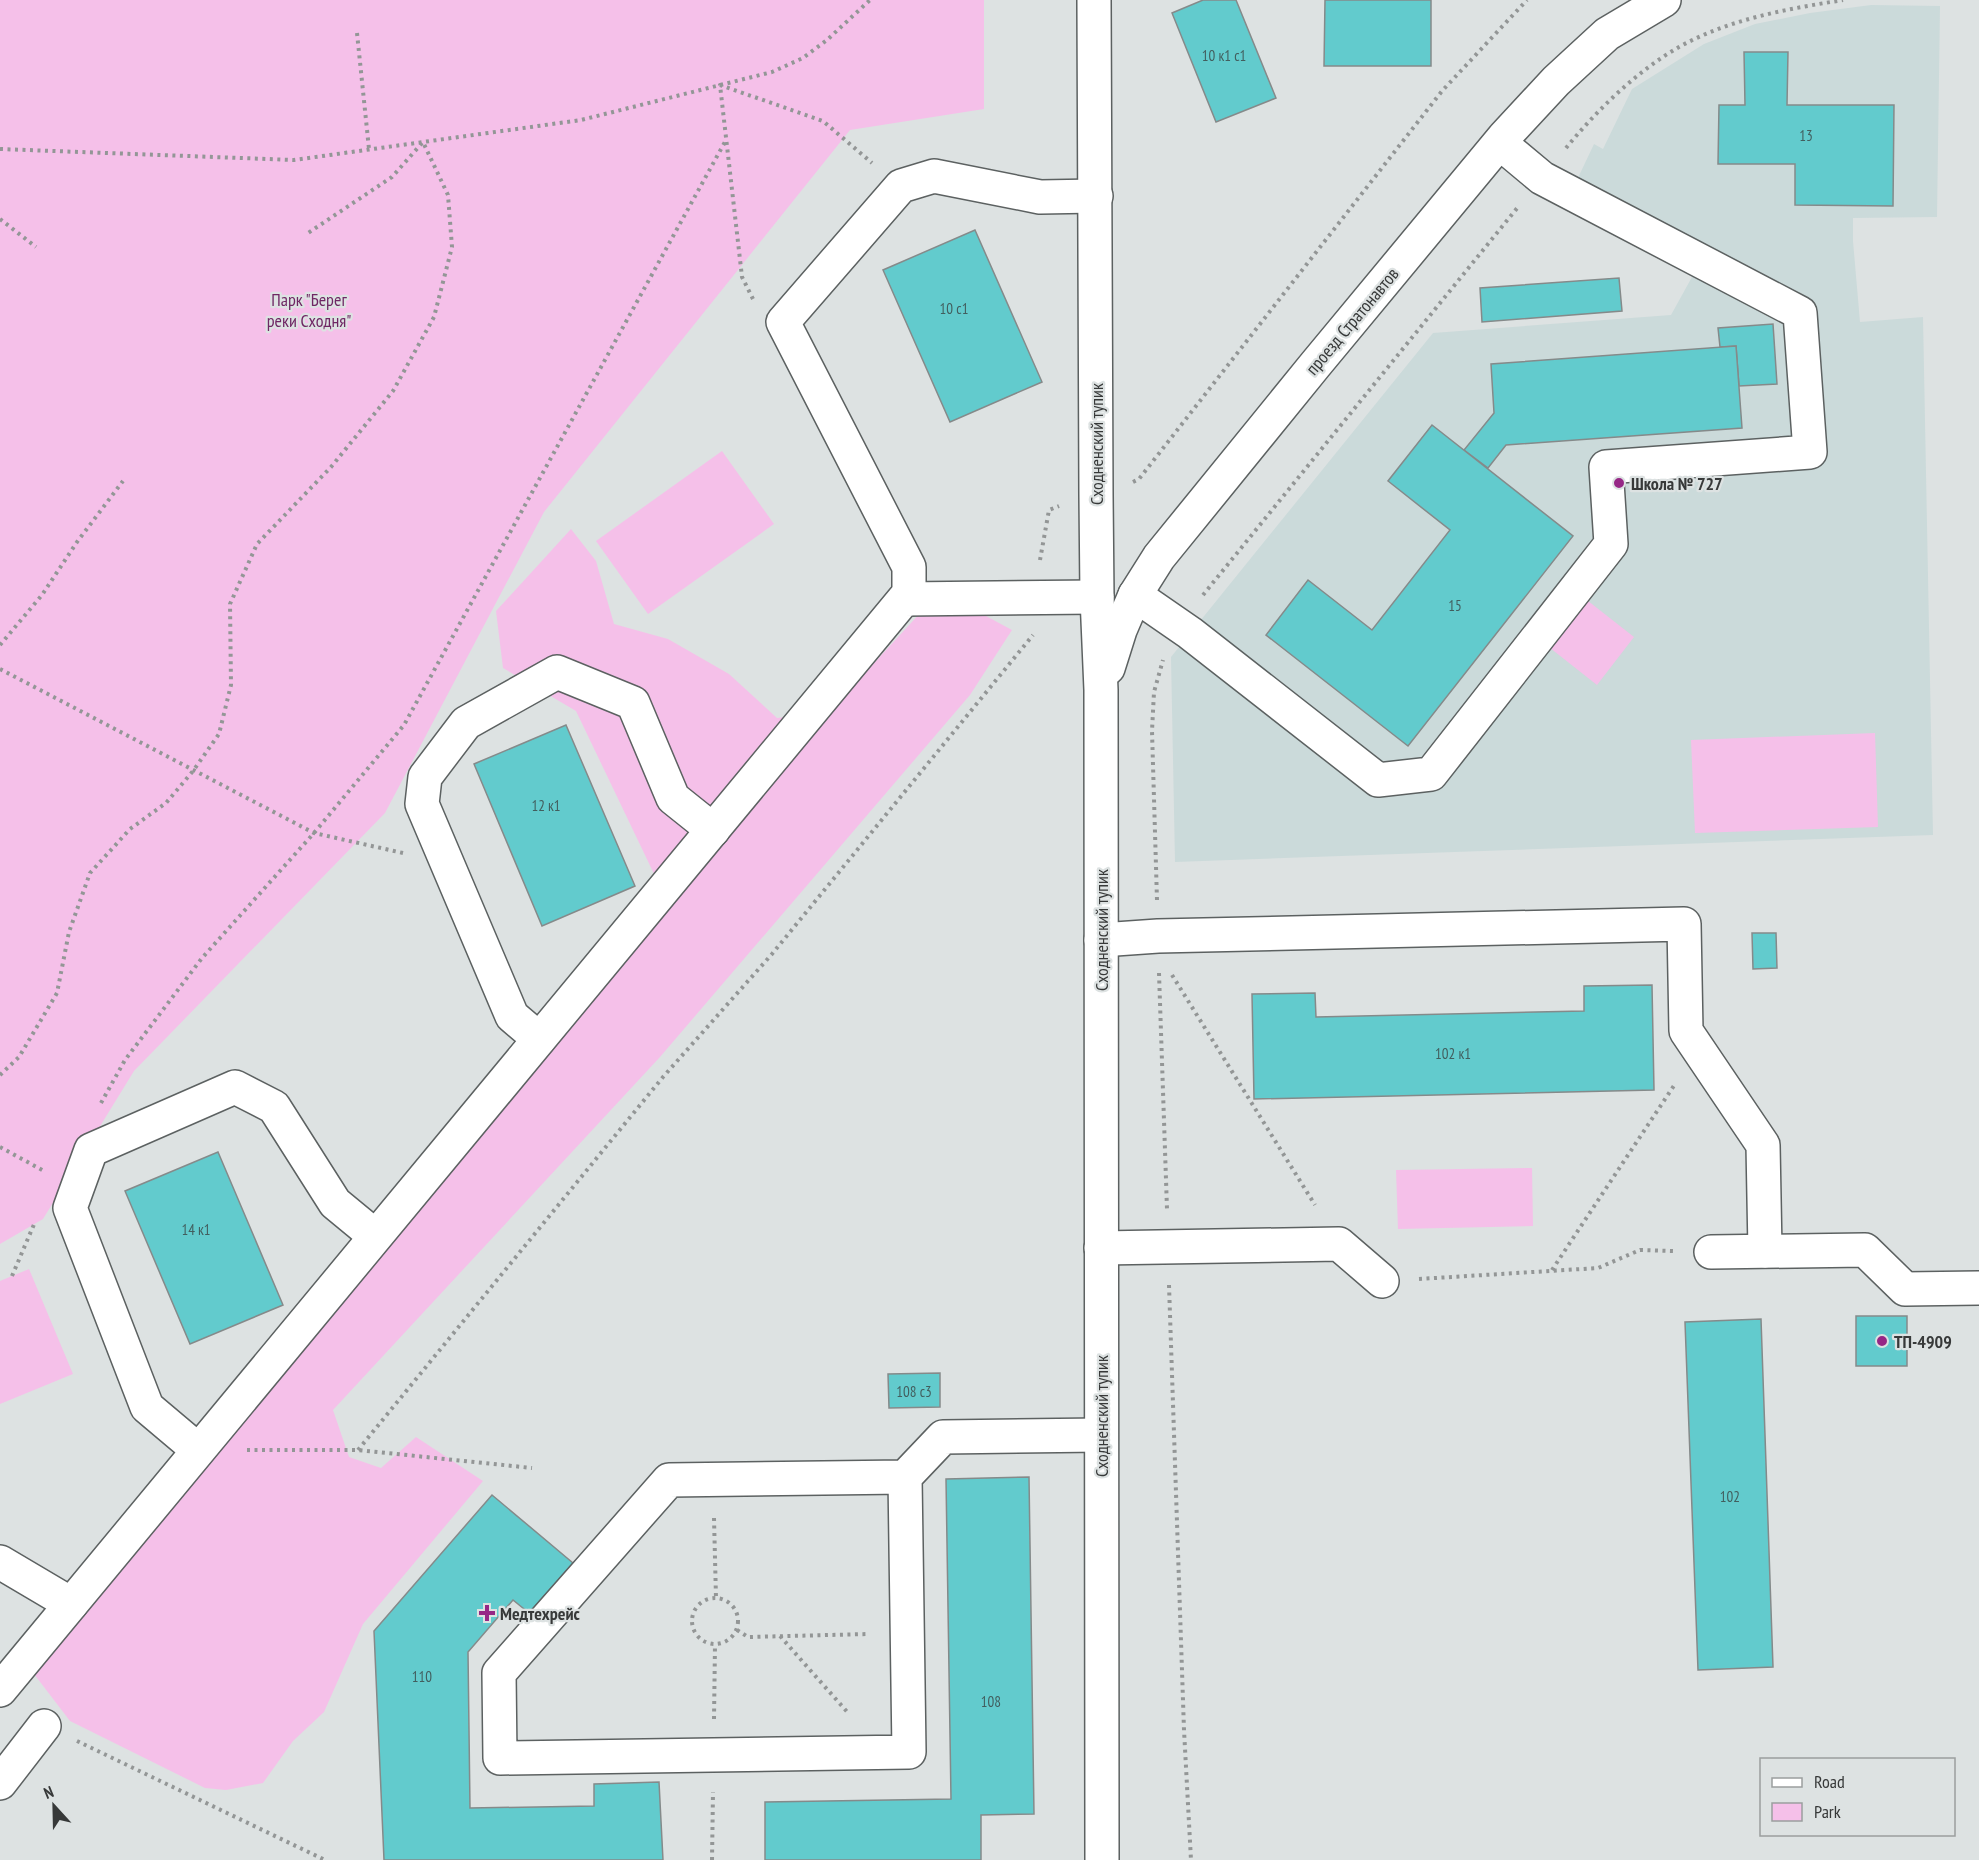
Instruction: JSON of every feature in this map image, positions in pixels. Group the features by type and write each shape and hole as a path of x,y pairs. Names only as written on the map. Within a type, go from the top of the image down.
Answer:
{"street":[{"name":"Сходненский тупик","path":"1094,0 1097,597 1101,690 1102,1860"},
{"name":"проезд Стратонавтов","path":"1101,690 1120,630 1135,596 1160,557 1315,365 1500,143 1556,81 1607,34 1664,0"},
{"path":"1135,596 1180,626 1378,780 1431,774 1611,544 1606,467 1810,452 1800,313 1542,178 1500,143"},
{"path":"909,599 909,567 783,322 901,186 934,176 1040,197 1096,196"},
{"path":"0,1690 904,599 1097,597"},
{"path":"539,1039 512,1016 422,804 425,777 466,723 557,672 633,703 673,798 712,830"},
{"path":"1101,940 1159,945 1684,924 1686,1030 1763,1145 1765,1251"},
{"path":"198,1450 147,1407 70,1208 91,1150 235,1087 274,1107 335,1203 375,1236"},
{"path":"1101,1248 1339,1244 1382,1281"},
{"path":"1711,1252 1865,1250 1905,1289 1979,1288"},
{"path":"905,1477 669,1480 499,1673 500,1758 909,1752 905,1477 944,1437 1101,1435"},
{"path":"0,1562 70,1604"},
{"path":"0,1784 44,1726"}],"path":[{"path":"0,149 294,160 580,120 772,72 803,58 827,40 870,0"},
{"path":"1129,484 1139,479 1176,434 1442,92 1527,0"},
{"path":"1191,1860 1183,1719 1152,731 1154,692 1164,654 1180,626 1293,483 1581,130 1630,82 1679,47 1723,28 1781,10 1843,0"},
{"path":"357,33 369,149"},
{"path":"720,85 742,277 756,304 783,322"},
{"path":"720,85 823,121 901,186"},
{"path":"97,1110 125,1060 202,958 314,833 405,725 726,140"},
{"path":"305,235 392,177 423,142"},
{"path":"0,1075 19,1057 57,993 69,932 90,873 130,829 166,803 193,771 219,734 231,686 230,604 257,544 331,467 393,390 434,317 453,247 448,195 423,142"},
{"path":"0,219 36,247"},
{"path":"0,645 42,595 123,481"},
{"path":"358,1450 663,1077 772,954 1039,628 1038,597"},
{"path":"0,669 314,833 447,863"},
{"path":"1159,945 1339,1244"},
{"path":"1551,1271 1698,1048"},
{"path":"0,1147 50,1174"},
{"path":"12,1276 37,1216"},
{"path":"1382,1281 1598,1268 1640,1250 1711,1252"},
{"path":"198,1450 358,1450 532,1468"},
{"path":"714,1479 716,1598"},
{"path":"716,1598 728,1602 735,1608 739,1621 737,1630 728,1640 715,1645 706,1642 694,1630 692,1621 694,1612 706,1600 716,1598"},
{"path":"737,1630 748,1636 907,1634"},
{"path":"780,1636 882,1752"},
{"path":"712,1860 715,1645"},
{"path":"44,1726 325,1860"}],"shaded area":[{"name":"Школа № 727","path":"1871,5 1940,6 1937,217 1853,218 1860,322 1923,317 1933,835 1175,862 1171,657 1433,333 1671,315 1708,248 1577,180 1594,144 1603,149 1632,89 1704,44 1755,24 1810,13"}],"green space":[{"name":"Парк \"Берег реки Сходня\"","path":"0,0 984,0 984,109 850,130 544,512 385,813 134,1071 43,1219 0,1244"},
{"path":"722,451 774,524 648,614 596,541"},
{"path":"571,529 596,561 614,624 668,639 729,674 777,718 829,712 922,611 986,616 1012,630 970,695 660,1057 333,1410 349,1457 381,1468 416,1437 483,1481 363,1624 324,1712 293,1741 263,1783 226,1790 205,1788 70,1721 34,1674 667,901 576,711 503,668 496,611"},
{"path":"1583,597 1634,637 1597,685 1545,644"},
{"path":"1875,733 1878,827 1695,833 1691,740"},
{"path":"1532,1168 1533,1226 1398,1229 1396,1170"},
{"path":"29,1269 73,1374 0,1404 0,1281"}],"building":[{"path":"1203,0 1236,0 1276,98 1216,122 1172,13"},
{"path":"1325,0 1431,0 1431,66 1324,66"},
{"path":"1744,52 1788,52 1787,105 1894,105 1893,206 1795,205 1795,164 1718,164 1719,105 1745,105"},
{"path":"975,230 1042,382 950,422 883,270"},
{"path":"1619,278 1622,311 1482,322 1480,288"},
{"path":"1773,324 1777,384 1739,386 1736,346 1720,347 1718,328"},
{"path":"1736,346 1742,428 1506,445 1488,468 1464,450 1494,413 1491,364"},
{"path":"1432,425 1573,536 1408,746 1266,635 1308,580 1372,630 1450,530 1388,481"},
{"path":"566,725 635,886 542,926 474,764"},
{"path":"1752,933 1776,933 1777,968 1753,969"},
{"path":"1652,985 1654,1090 1254,1099 1252,994 1315,993 1316,1017 1584,1011 1584,986"},
{"path":"218,1152 283,1305 190,1344 125,1191"},
{"name":"ТП-4909","path":"1856,1316 1907,1316 1907,1366 1856,1366"},
{"path":"1761,1319 1773,1667 1698,1670 1685,1322"},
{"path":"940,1373 940,1407 889,1408 888,1374"},
{"path":"1029,1477 1034,1814 981,1815 981,1860 765,1860 765,1802 951,1799 946,1479"},
{"path":"492,1495 573,1563 529,1613 513,1600 468,1652 470,1808 594,1806 594,1784 659,1782 663,1860 384,1860 374,1631"}],"place":[{"name":"Школа № 727","path":"1619,483"},
{"name":"ТП-4909","path":"1882,1341"},
{"name":"Медтехрейс","path":"487,1613"}]}
